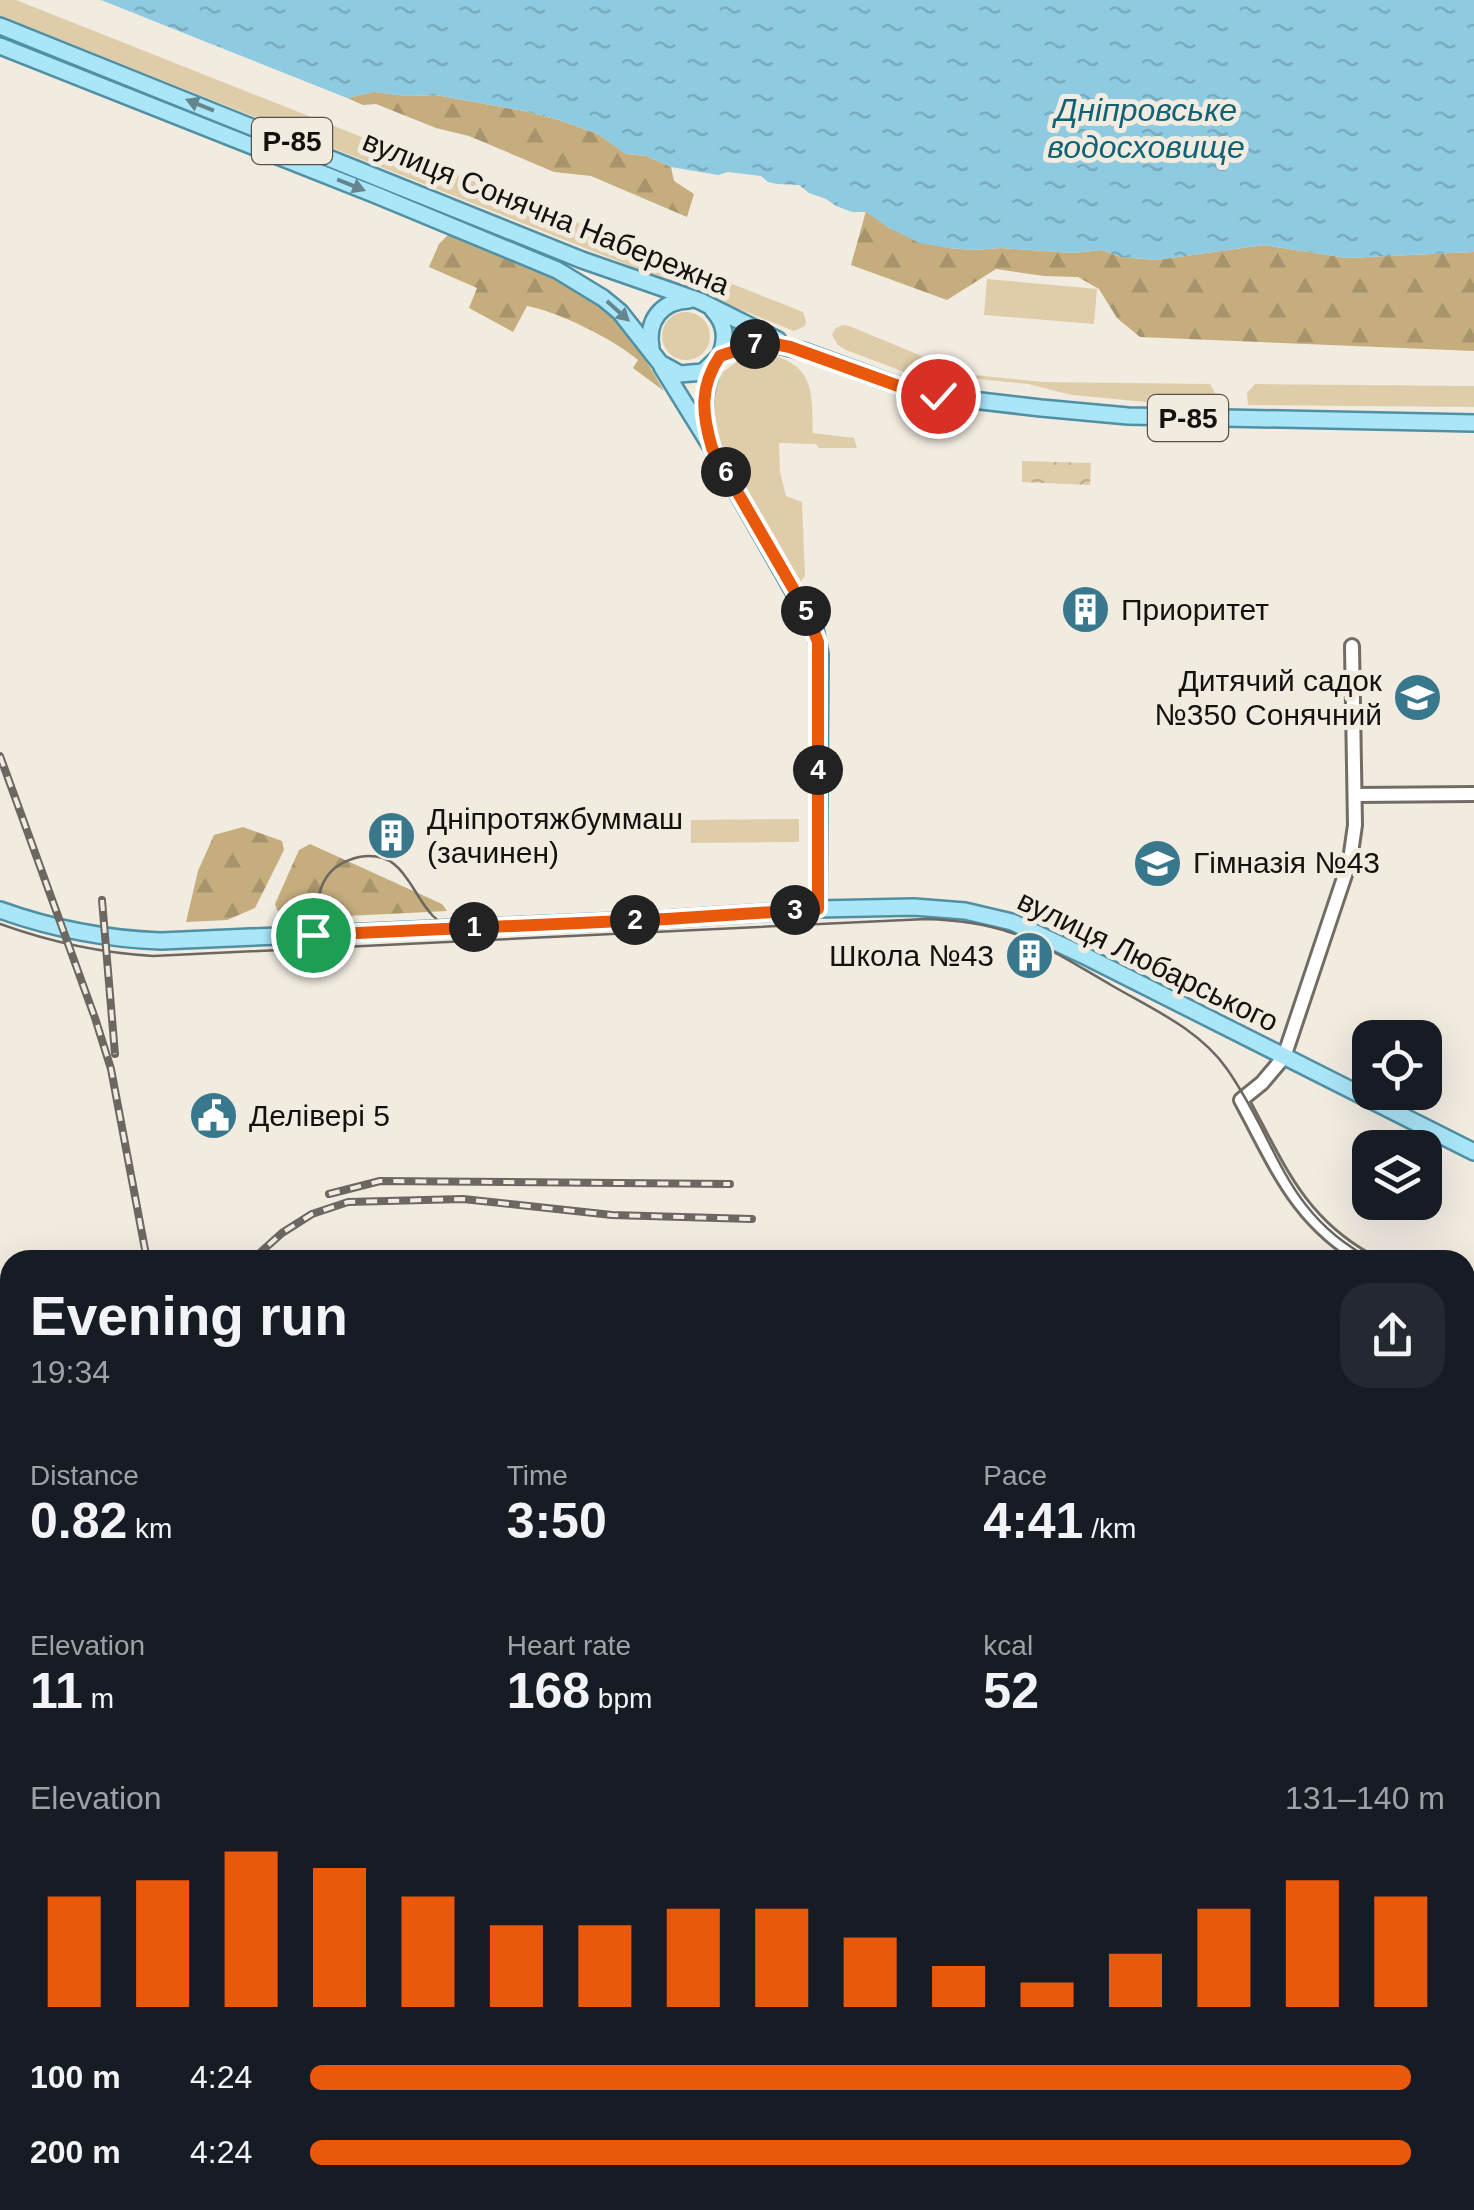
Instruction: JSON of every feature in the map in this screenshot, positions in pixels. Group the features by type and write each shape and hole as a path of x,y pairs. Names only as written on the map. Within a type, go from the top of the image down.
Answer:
{"main road":[{"name":"вулиця Сонячна Набережна","path":"0,26 582,260 704,304 790,347 904,388 938,396 1128,416 1474,423"},
{"name":"вулиця Сонячна Набережна","path":"0,46 558,270 620,312 657,360 672,372 703,372 718,359 756,344 790,347"},
{"path":"712,448 704,410 707,382 725,338 724,328 716,312 704,304 682,300 658,313 650,329 650,348 805,609 818,642 818,909"},
{"name":"вулиця Любарського","path":"0,910 73,932 161,941 818,909 914,907 965,911 1012,922 1086,957 1474,1152"}],"street":[{"path":"1351,1250 1332,1238 1299,1204 1242,1100 1284,1056 1350,860 1355,825 1352,646"},
{"path":"1355,794 1474,794"}],"green space":[{"path":"0,0 16,0 803,312 805,326 794,331 0,16"},
{"path":"374,92 436,95 524,111 598,134 626,154 646,156 671,167 674,181 694,194 687,217 591,176 554,172 469,136 347,98"},
{"path":"866,211 889,228 948,248 973,250 1102,250 1121,257 1156,260 1264,245 1347,258 1474,252 1474,351 1140,337 1117,318 1099,289 1078,277 996,269 947,300 851,265"},
{"path":"448,235 558,280 597,305 629,336 664,391 633,368 638,360 628,352 569,320 527,306 513,332 469,308 477,288 429,267 439,244"},
{"path":"987,279 1097,289 1094,324 984,315"},
{"path":"686,312 703,319 710,336 703,353 686,360 669,353 662,336 669,319"},
{"path":"842,325 929,359 925,372 912,375 846,350 832,335"},
{"path":"769,354 803,373 811,393 813,433 854,438 857,448 779,443 786,496 802,502 805,576 799,584 721,448 714,426 713,394 723,372 743,357"},
{"path":"941,364 964,374 1043,382 1210,384 1216,404 1072,395 1028,384 979,379 954,382 940,369"},
{"path":"1255,384 1474,386 1474,407 1248,405 1247,393"},
{"path":"1022,461 1091,463 1090,485 1022,482"},
{"path":"799,819 799,842 691,843 691,820"},
{"path":"243,827 282,841 284,850 255,908 227,920 186,922 198,871 214,835"},
{"path":"310,844 442,904 447,911 288,919 279,914 275,904 299,850"}],"water":[{"name":"Дніпровське водосховище","path":"101,0 1474,0 1474,252 1347,258 1264,245 1156,260 1121,257 1102,250 973,250 919,243 866,212 836,206 799,185 768,182 761,176 728,172 718,175 671,167 646,156 626,154 598,134 524,111 436,95 374,92 347,98"}],"tram line":[{"path":"349,950 324,927 319,896 332,870 359,857 374,856 396,866 433,916 473,939"},
{"path":"0,924 75,946 153,956 926,919 989,926 1061,956 1203,1042 1245,1097 1301,1199 1320,1221 1356,1250"}],"railway":[{"path":"0,756 111,1069 145,1250"},
{"path":"102,900 115,1054"},
{"path":"329,1194 380,1181 730,1184"},
{"path":"263,1250 312,1214 348,1202 463,1199 612,1215 752,1219"}],"place":[{"name":"Приоритет","path":"1086,610"},
{"name":"Дитячий садок №350 Сонячний","path":"1417,698"},
{"name":"Дніпротяжбуммаш (зачинен)","path":"392,836"},
{"name":"Гімназія №43","path":"1158,863"},
{"name":"Школа №43","path":"1029,956"},
{"name":"Делівері 5","path":"214,1116"}],"route":[{"path":"313,935 818,909 818,642 805,609 712,448 704,422 707,382 720,356 747,345 770,343 938,396"}]}
